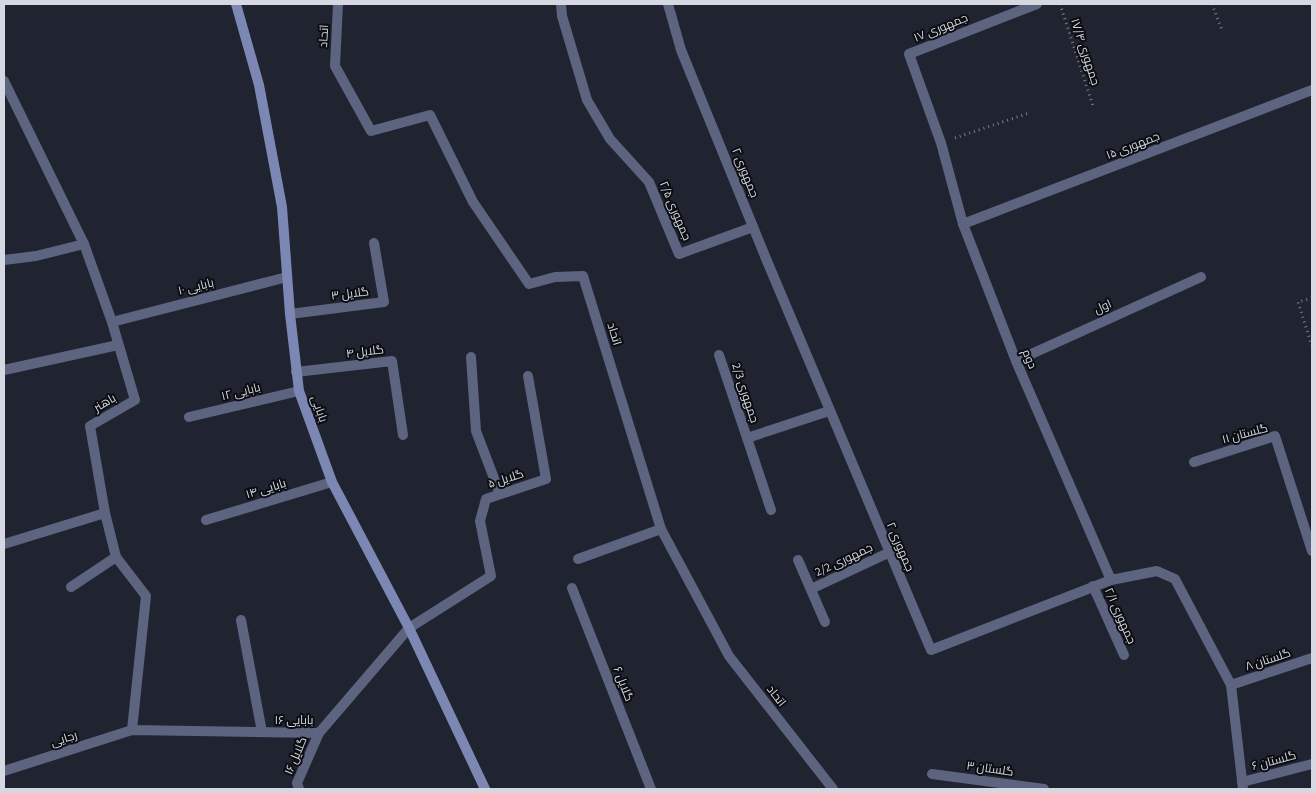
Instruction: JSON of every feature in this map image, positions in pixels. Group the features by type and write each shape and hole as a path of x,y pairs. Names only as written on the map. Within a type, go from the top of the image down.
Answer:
{"main road":[{"name":"بابایی","path":"236,4 259,85 282,207 290,314 299,391 332,482 408,628 485,789"}],"street":[{"name":"اتحاد","path":"338,4 335,66 371,131 430,115 473,202 529,284 555,277 583,276 661,529 729,656 833,789"},
{"name":"جمهوری ۲/۵","path":"561,4 562,16 587,100 610,139 650,182 679,254 753,228"},
{"name":"جمهوری ۲","path":"668,4 681,50 753,228 888,553 931,650 1093,586 1111,580 1157,571 1175,579 1231,685 1242,786"},
{"name":"جمهوری ۱۷","path":"910,54 1037,4"},
{"name":"دوم","path":"910,54 941,143 963,224 1016,361 1111,580"},
{"name":"باهنر","path":"4,82 84,244 112,322 135,400 90,426 105,513 116,557 146,596 132,730"},
{"name":"جمهوری ۱۵","path":"963,224 1312,90"},
{"name":"گلایل ۳","path":"290,314 384,302 374,243"},
{"path":"4,260 36,256 84,244"},
{"name":"بابایی ۱۰","path":"112,322 287,277"},
{"name":"اول","path":"1016,361 1201,277"},
{"path":"4,370 118,345"},
{"name":"جمهوری 2/3","path":"720,355 772,510"},
{"path":"471,358 476,431 500,494"},
{"name":"گلایل ۴","path":"296,372 392,361 403,435"},
{"name":"گلایل ۵","path":"408,628 491,576 480,521 486,499 546,479 528,376"},
{"name":"بابایی ۱۲","path":"188,417 299,391"},
{"name":"جمهوری 2/3","path":"747,438 829,410"},
{"name":"گلستان ۱۱","path":"1194,462 1275,436 1312,551"},
{"name":"بابایی ۱۴","path":"206,520 332,482"},
{"path":"4,544 105,513"},
{"path":"578,559 661,529"},
{"name":"جمهوری 2/2","path":"811,589 888,553"},
{"path":"70,586 116,557"},
{"name":"جمهوری 2/2","path":"798,560 825,622"},
{"name":"جمهوری ۲/۱","path":"1093,586 1124,655"},
{"name":"گلایل ۶","path":"572,588 651,789"},
{"path":"241,620 262,732"},
{"name":"بابایی ۱۶","path":"132,730 319,733 408,628"},
{"name":"گلستان ۸","path":"1231,685 1312,658"},
{"name":"رجایی","path":"4,771 132,730"},
{"name":"گلایل ۱۶","path":"299,789 297,784 319,733"},
{"name":"گلستان ۶","path":"1242,786 1312,764"},
{"name":"گلستان ۳","path":"932,774 1044,789"}],"path":[{"name":"جمهوری ۱۷/۴","path":"1060,4 1093,106"},
{"path":"1212,4 1222,30"},
{"path":"941,143 1029,113"},
{"path":"1312,298 1298,302 1312,346"}]}
